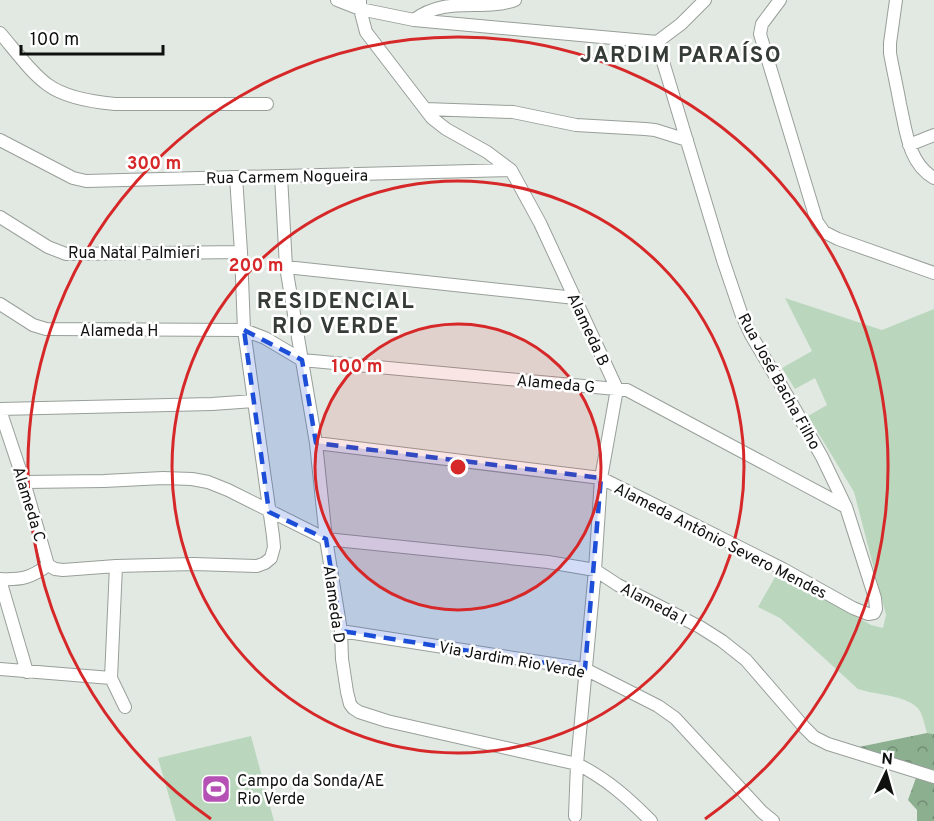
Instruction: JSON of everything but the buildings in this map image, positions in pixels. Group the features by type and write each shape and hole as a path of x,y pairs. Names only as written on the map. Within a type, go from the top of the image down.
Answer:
{"street":[{"path":"337,0 414,20 657,42 681,24 705,0"},
{"path":"414,20 425,12 453,5 497,4 515,0"},
{"path":"780,0 762,24 760,34 817,222 824,232 838,239 934,273"},
{"path":"896,0 890,53 909,145 915,160 934,178"},
{"path":"360,5 366,32 425,110 436,122 487,152 511,170"},
{"path":"0,33 40,78 60,92 72,96 115,104 267,104"},
{"name":"Rua José Bacha Filho","path":"657,42 723,260 747,327 822,457 846,507 870,580"},
{"path":"425,110 513,112 576,125 655,130 687,140"},
{"path":"909,145 934,135"},
{"name":"Rua Carmem Nogueira","path":"0,140 73,178 92,181 511,170"},
{"name":"Alameda B","path":"511,170 575,298 616,389"},
{"name":"Alameda D","path":"281,176 286,267 316,443 326,539 341,631 342,659 351,706 359,712 387,721 577,764 614,786 651,821"},
{"path":"27,672 0,580 25,578 48,565 63,570 194,564 257,566 271,558 274,547 273,536 244,330 236,177"},
{"name":"Rua Natal Palmieri","path":"0,218 48,247 66,254 241,252"},
{"path":"286,267 575,298"},
{"name":"Alameda H","path":"0,304 33,325 46,329 244,330"},
{"name":"Alameda G","path":"244,330 265,338 302,360 625,389 635,392 846,507"},
{"path":"575,816 577,764 601,478 616,389"},
{"path":"0,410 254,401"},
{"name":"Alameda C","path":"0,410 48,565"},
{"name":"Alameda Antônio Severo Mendes","path":"316,443 601,478 783,569 852,608 871,614 875,611 876,604 870,580"},
{"name":"Alameda I","path":"24,482 192,479 208,482 228,490 326,539 549,561 595,570 618,585 700,627 722,641 746,660 814,737 828,744 934,777"},
{"path":"116,566 111,678 125,707"},
{"name":"Via Jardim Rio Verde","path":"341,631 585,669 658,706 675,718 773,821"},
{"path":"0,669 111,678"}],"highlighted area":[{"path":"244,330 302,360 316,443 601,478 585,669 341,631 326,539 269,512"}],"green space":[{"path":"785,298 882,330 934,309 934,734 927,733 921,713 915,706 900,699 858,689 780,618 758,607 778,572 871,625 883,628 886,615 854,492 808,416 827,405 815,378 795,389 782,368 812,351"},
{"path":"927,733 934,734 934,773 854,748"},
{"name":"Campo da Sonda/AE Rio Verde","path":"251,736 274,821 176,821 158,758"},
{"path":"917,775 934,781 934,821 917,821 917,810 908,800"}],"place":[{"name":"Campo da Sonda/AE Rio Verde","path":"216,789"}],"district":[{"name":"JARDIM PARAÍSO","path":"681,54"},
{"name":"RESIDENCIAL RIO VERDE","path":"336,312"}]}
